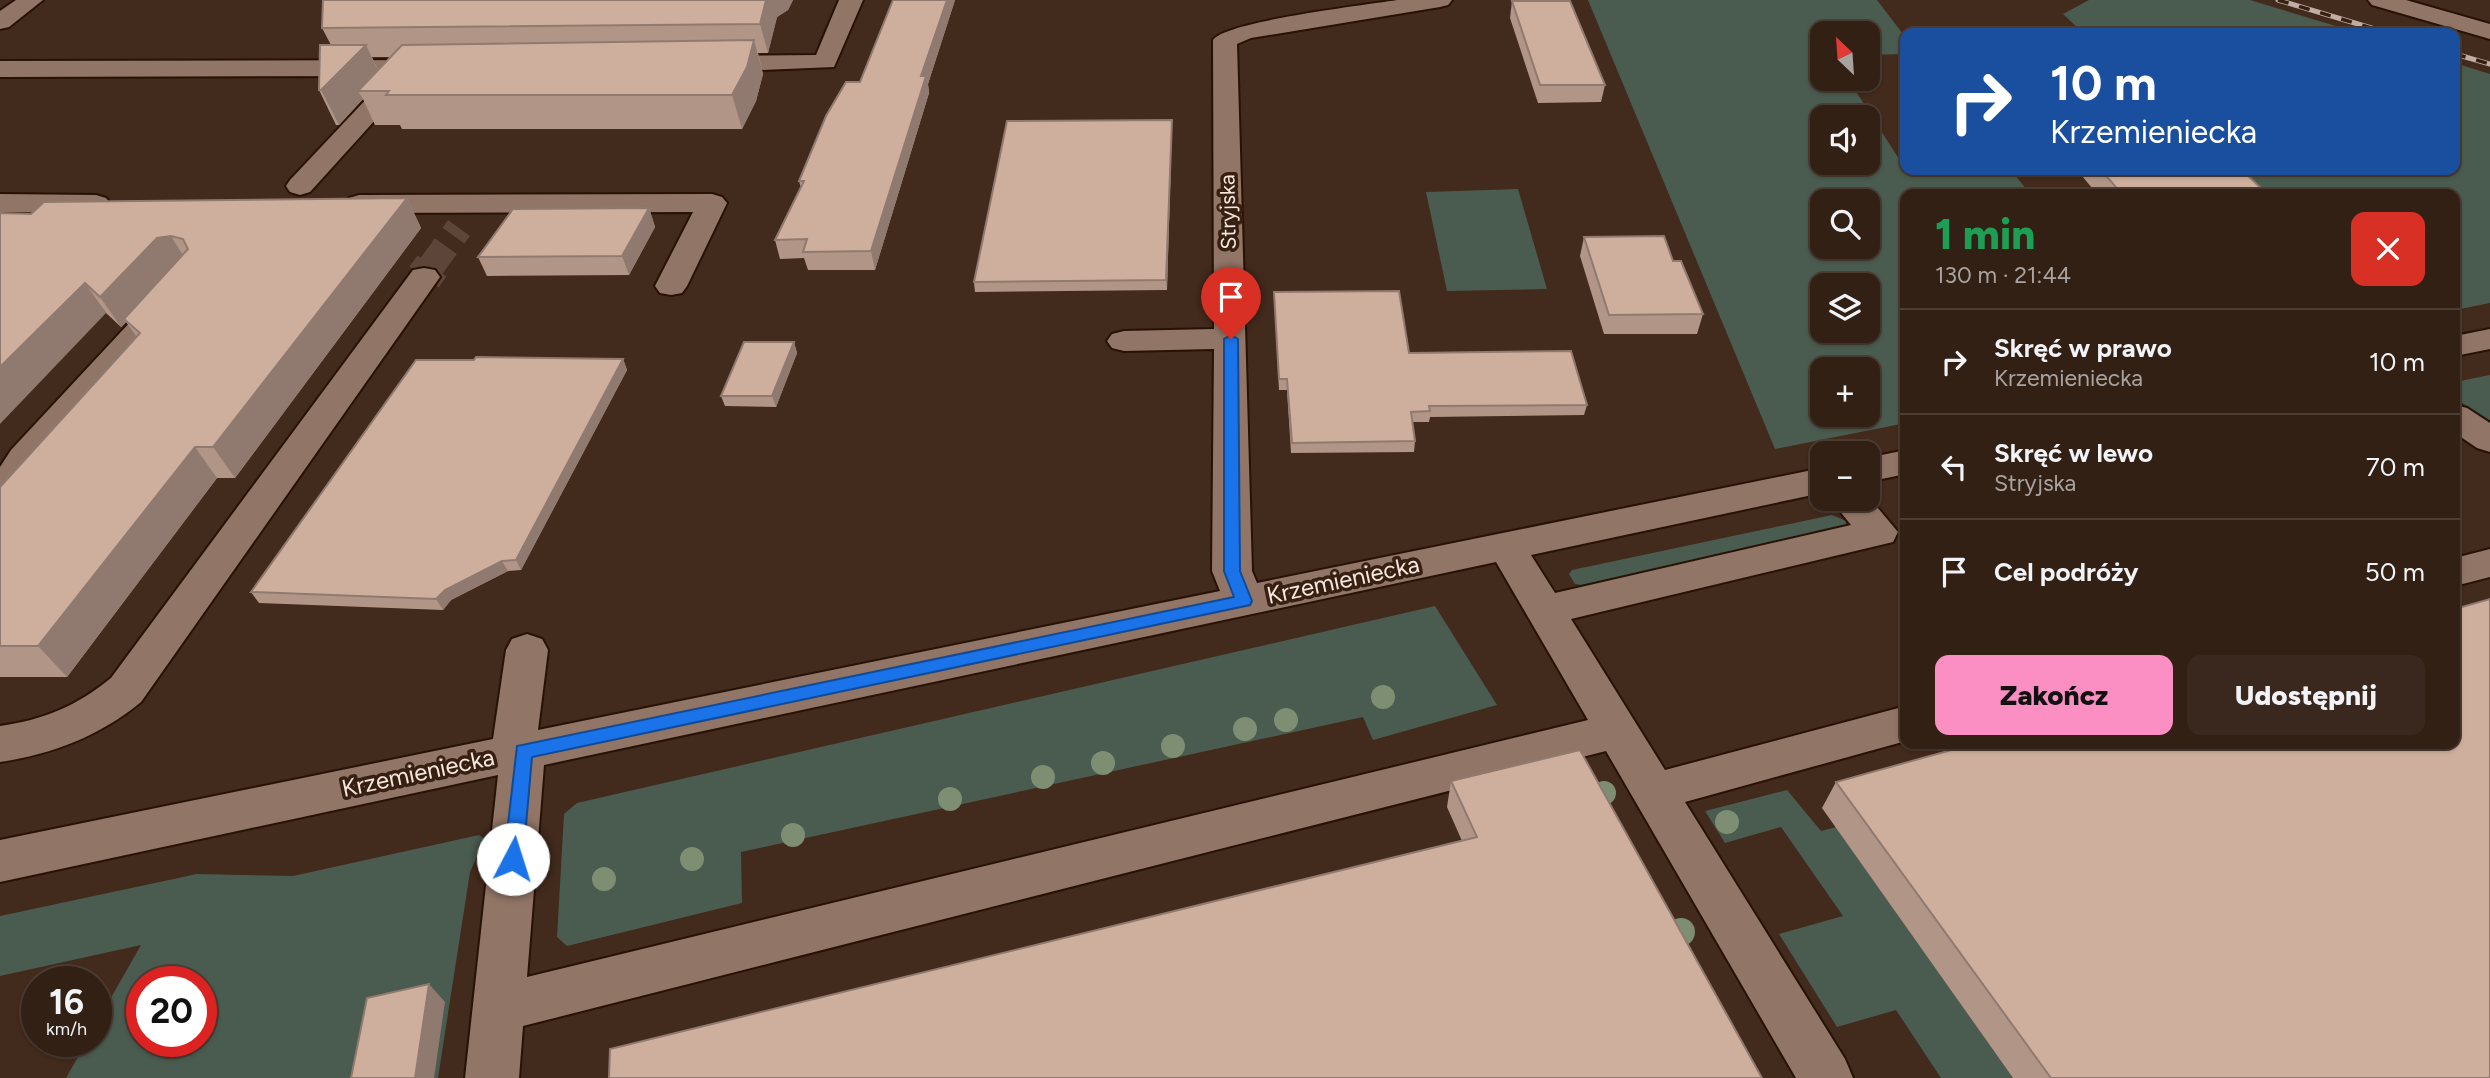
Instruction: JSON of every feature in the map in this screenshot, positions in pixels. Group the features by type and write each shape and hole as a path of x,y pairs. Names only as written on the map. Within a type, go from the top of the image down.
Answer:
{"street":[{"path":"0,22 31,0"},
{"path":"682,64 825,62 850,0"},
{"name":"Stryjska","path":"1244,601 1232,571 1225,40 1247,32 1440,0"},
{"path":"2380,0 2490,32"},
{"path":"0,69 463,67"},
{"path":"300,186 409,68"},
{"path":"276,204 712,202 671,286"},
{"path":"0,203 121,204"},
{"path":"459,228 476,204"},
{"path":"0,508 12,477 24,460 189,277"},
{"path":"0,744 59,732 89,718 126,690 424,277"},
{"path":"1124,341 1231,339"},
{"path":"2460,345 2490,339"},
{"path":"2460,419 2490,440"},
{"path":"1880,467 1900,463"},
{"name":"Krzemieniecka","path":"0,862 1810,483"},
{"path":"1544,610 1879,532 1860,511"},
{"path":"1506,546 1826,1078"},
{"path":"2460,571 2490,562"},
{"path":"492,1078 527,650"},
{"path":"1654,792 1900,725"},
{"path":"499,1008 1617,731"}],"green space":[{"path":"1588,0 1877,0 1900,30 1900,54 1880,55 1880,21 1810,21 1810,91 1856,91 1865,105 1810,105 1810,175 1880,175 1880,129 1900,161 1900,175 2015,175 2026,189 1900,189 1900,424 1775,449"},
{"path":"2089,0 2250,0 2342,28 2078,28 2063,14"},
{"path":"2460,65 2490,74 2490,303 2460,309 2460,189 2238,189 2223,175 2460,175"},
{"path":"1518,189 1547,289 1447,291 1426,192"},
{"path":"2490,375 2490,422 2460,401 2460,381"},
{"path":"1832,515 1846,521 1843,529 1582,585 1575,584 1569,574 1572,570"},
{"path":"1435,606 1497,705 1373,740 1363,717 741,852 742,903 567,946 557,937 564,814 577,803"},
{"path":"1787,790 1821,831 1836,827 2013,1078 1941,1078 1896,1010 1837,1027 1779,934 1843,916 1781,827 1725,843 1705,811"},
{"path":"479,835 485,839 470,872 438,1078 66,1078 78,1057 112,1057 112,996 126,971 126,1057 217,1057 217,966 129,966 141,945 45,966 21,966 21,971 0,976 0,916 197,874 293,876"}],"building":[{"path":"323,0 766,0 760,24 322,28"},
{"path":"893,0 947,0 921,76 926,76 871,251 803,252 807,239 775,240 804,181 799,181 826,116 846,82 860,82"},
{"path":"1512,1 1570,1 1605,85 1540,85"},
{"path":"754,40 747,67 732,95 386,95 389,91 358,91 402,45"},
{"path":"320,45 366,45 319,90"},
{"path":"1172,120 1166,280 974,282 1007,121"},
{"path":"2105,175 2247,175 2262,189 2118,189"},
{"path":"407,198 213,447 195,447 38,646 0,646 0,487 140,333 124,319 188,249 183,239 171,236 157,238 100,297 85,283 0,367 0,213 31,214 44,202"},
{"path":"649,208 622,256 478,257 513,209"},
{"path":"1664,236 1673,261 1681,261 1703,314 1609,315 1584,237"},
{"path":"1399,291 1409,353 1571,351 1587,405 1429,406 1430,411 1411,412 1415,441 1292,443 1287,379 1279,379 1274,292"},
{"path":"744,342 794,342 772,396 721,396"},
{"path":"476,357 623,359 516,560 502,561 445,590 436,599 251,592 416,360 474,360"},
{"path":"2490,599 2490,1078 2051,1078 1836,782 1955,749 2460,749 2460,608"},
{"path":"1580,750 1762,1078 609,1078 610,1049 1477,837 1451,781"},
{"path":"429,984 415,1078 351,1078 367,998"}],"tunnel":[{"path":"430,268 459,228"},
{"path":"424,277 432,266"}],"railway":[{"path":"2278,0 2371,28"},
{"path":"2460,55 2490,64"}],"route":[{"path":"513,859 523,751 1244,601 1232,571 1231,339"}]}
